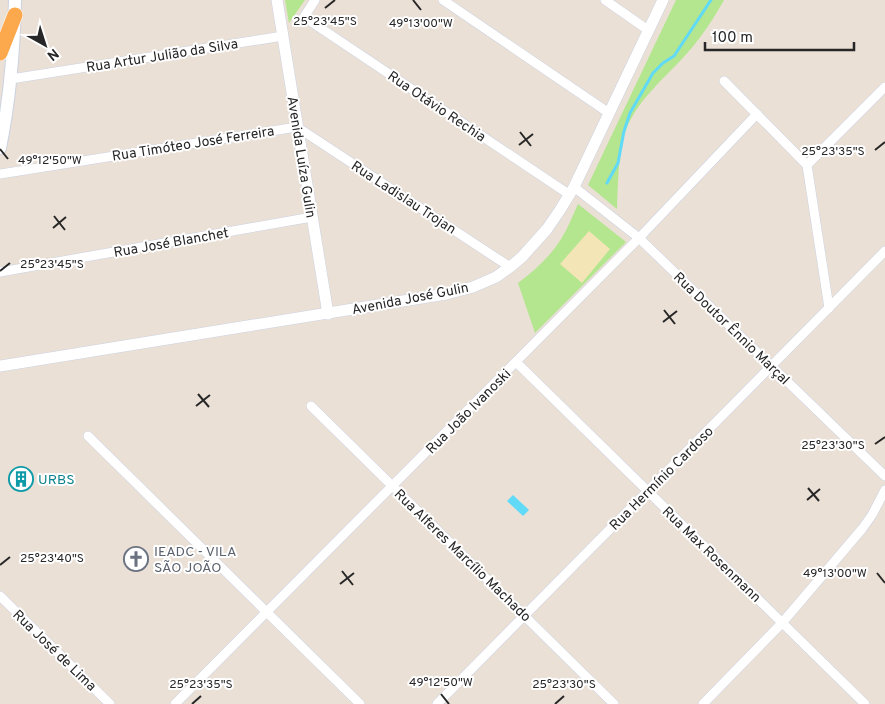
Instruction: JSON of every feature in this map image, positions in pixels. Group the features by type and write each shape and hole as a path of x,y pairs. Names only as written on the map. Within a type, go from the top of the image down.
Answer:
{"highway":[{"path":"0,53 15,7"}],"main road":[{"path":"0,148 11,79 15,7"}],"street":[{"name":"Avenida Luíza Gulin","path":"277,0 328,314"},
{"name":"Rua Otávio Rechia","path":"315,0 304,17 572,191"},
{"path":"443,0 609,113"},
{"path":"605,0 648,30"},
{"name":"Avenida José Gulin","path":"0,366 328,314 459,291 496,277 522,257 547,230 572,191 663,0"},
{"name":"Rua Artur Julião da Silva","path":"11,79 283,36"},
{"path":"724,81 807,165 829,308"},
{"path":"807,165 885,87"},
{"name":"Rua João Ivanoski","path":"175,704 640,238 757,114"},
{"name":"Rua Timóteo José Ferreira","path":"0,174 297,127"},
{"name":"Rua Ladislau Trojan","path":"297,127 510,267"},
{"name":"Rua Doutor Ênnio Marçal","path":"572,191 640,238 885,476"},
{"name":"Rua José Blanchet","path":"0,272 312,217"},
{"name":"Rua Hermínio Cardoso","path":"437,704 885,251"},
{"name":"Rua Max Rosenmann","path":"516,362 865,704"},
{"name":"Rua Alferes Marcílio Machado","path":"311,406 614,704"},
{"path":"88,436 360,704"},
{"path":"703,704 782,623 862,529 872,515 885,490"},
{"name":"Rua José de Lima","path":"0,596 110,704"}],"green space":[{"path":"285,0 305,0 289,23"},
{"path":"676,0 724,0 699,39 652,90 629,123 624,136 621,154 617,209 588,185"},
{"path":"578,204 626,242 535,333 518,283 542,263 557,246"}],"sand":[{"path":"589,231 610,249 582,283 560,264"}],"water":[{"path":"513,495 529,510 523,516 507,501"}],"waterway":[{"path":"607,183 618,163 624,131 630,113 653,73 674,56 711,0"}],"place":[{"name":"URBS","path":"21,479"},
{"name":"IEADC - VILA SÃO JOÃO","path":"136,559"}]}
